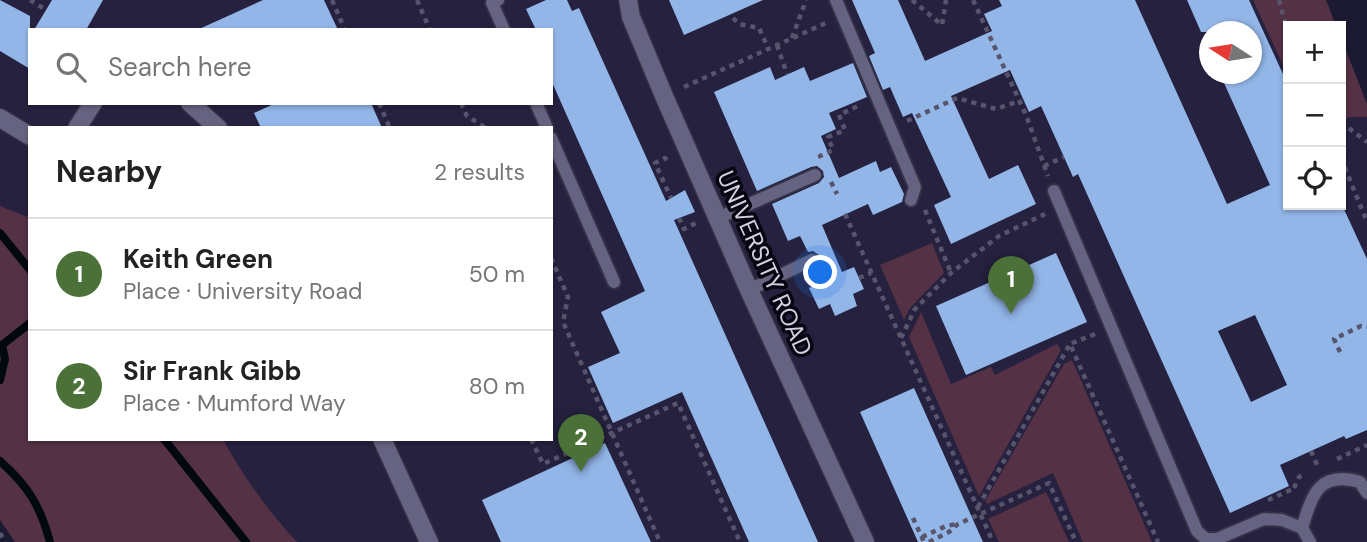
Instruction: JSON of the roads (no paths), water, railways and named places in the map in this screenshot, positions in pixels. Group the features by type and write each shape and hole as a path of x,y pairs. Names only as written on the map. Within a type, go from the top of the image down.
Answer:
{"street":[{"name":"UNIVERSITY ROAD","path":"628,0 631,17 710,219 749,290 865,542"},
{"path":"78,126 92,105"},
{"path":"192,105 216,126"},
{"path":"0,118 28,135"},
{"path":"383,441 429,542"}],"lane":[{"path":"498,0 492,3 503,28"},
{"path":"836,0 915,187 911,200"},
{"path":"537,105 546,126"},
{"path":"553,143 614,282"},
{"path":"710,219 815,175"},
{"path":"1054,191 1197,531 1206,539 1217,540 1264,519 1282,520 1302,527 1310,542"},
{"path":"749,290 811,260"},
{"path":"1302,527 1314,492 1326,483 1344,477 1360,482 1367,493"}],"waterway":[{"path":"0,233 28,268"},
{"path":"0,380 5,359 2,345 28,325"},
{"path":"166,441 246,542"},
{"path":"0,461 32,497 50,542"}],"place":[{"name":"Keith Green","path":"1011,314"},
{"name":"Sir Frank Gibb","path":"581,472"}]}
